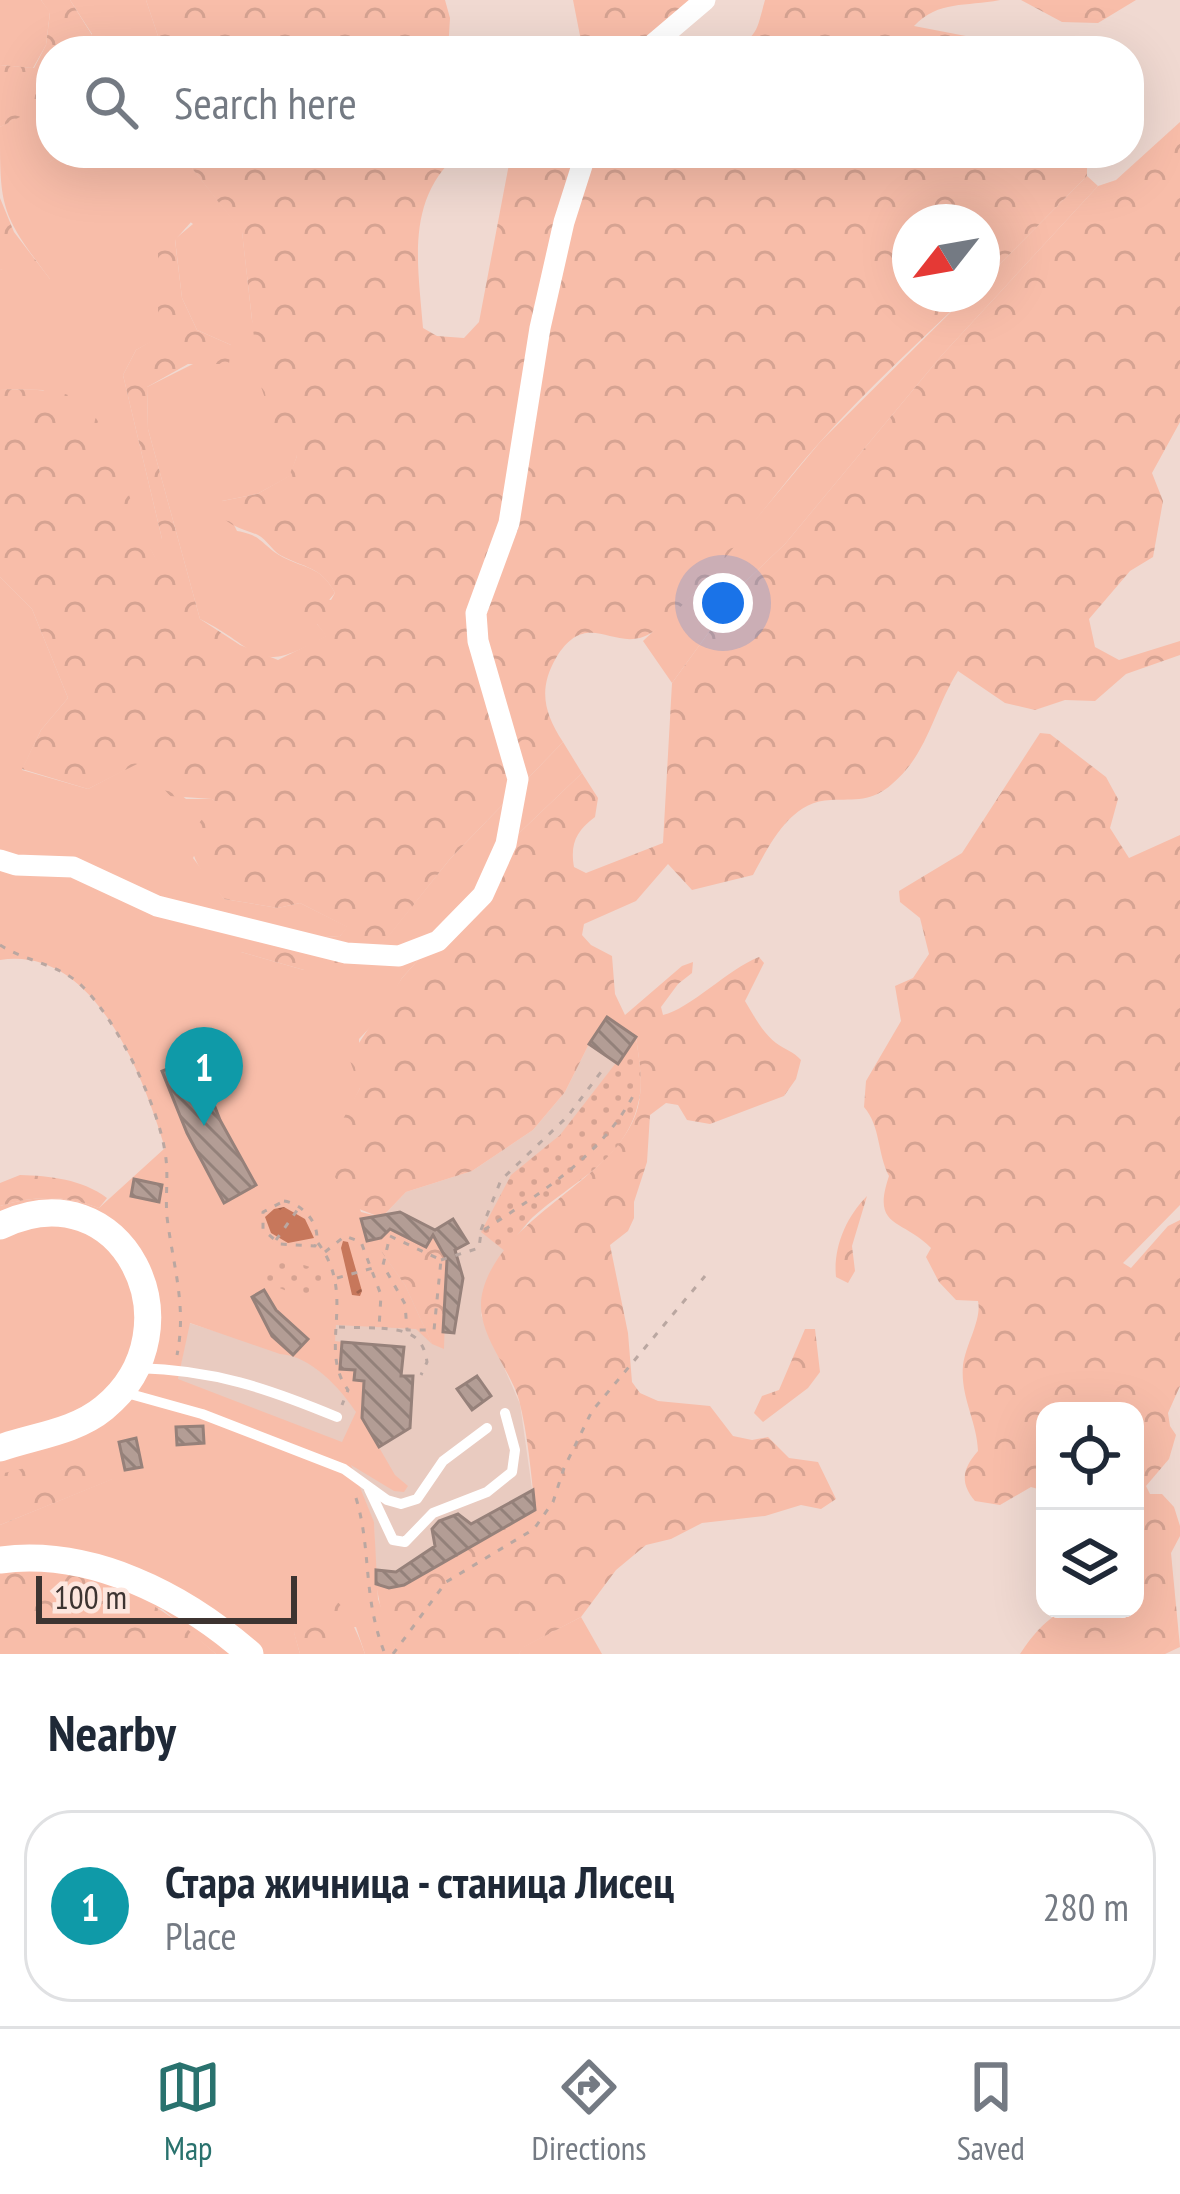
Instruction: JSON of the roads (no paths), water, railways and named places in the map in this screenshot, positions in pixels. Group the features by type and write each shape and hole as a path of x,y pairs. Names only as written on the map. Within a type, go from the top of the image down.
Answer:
{"main road":[{"path":"0,1226 26,1216 62,1213 93,1223 125,1248 140,1271 146,1295 145,1335 128,1379 102,1410 77,1425 0,1448"},
{"path":"0,1560 62,1560 137,1582 210,1622 250,1654"}],"street":[{"path":"663,36 705,0"},
{"path":"0,860 74,867 157,906 346,953 399,956 438,941 483,895 506,844 518,779 478,641 476,613 509,523 540,328 581,168"}],"lane":[{"path":"128,1379 175,1369 261,1386 337,1417"},
{"path":"128,1379 202,1414 344,1469 394,1503 413,1501 443,1461 487,1428"},
{"path":"368,1486 393,1540 406,1542 433,1513 487,1492 512,1472 515,1457 506,1412"}],"water":[{"path":"284,1207 305,1219 314,1238 288,1243 271,1233 265,1217"},
{"path":"343,1241 348,1242 360,1296 352,1295"}],"place":[{"name":"Стара жичница - станица Лисец","path":"204,1126"}]}
